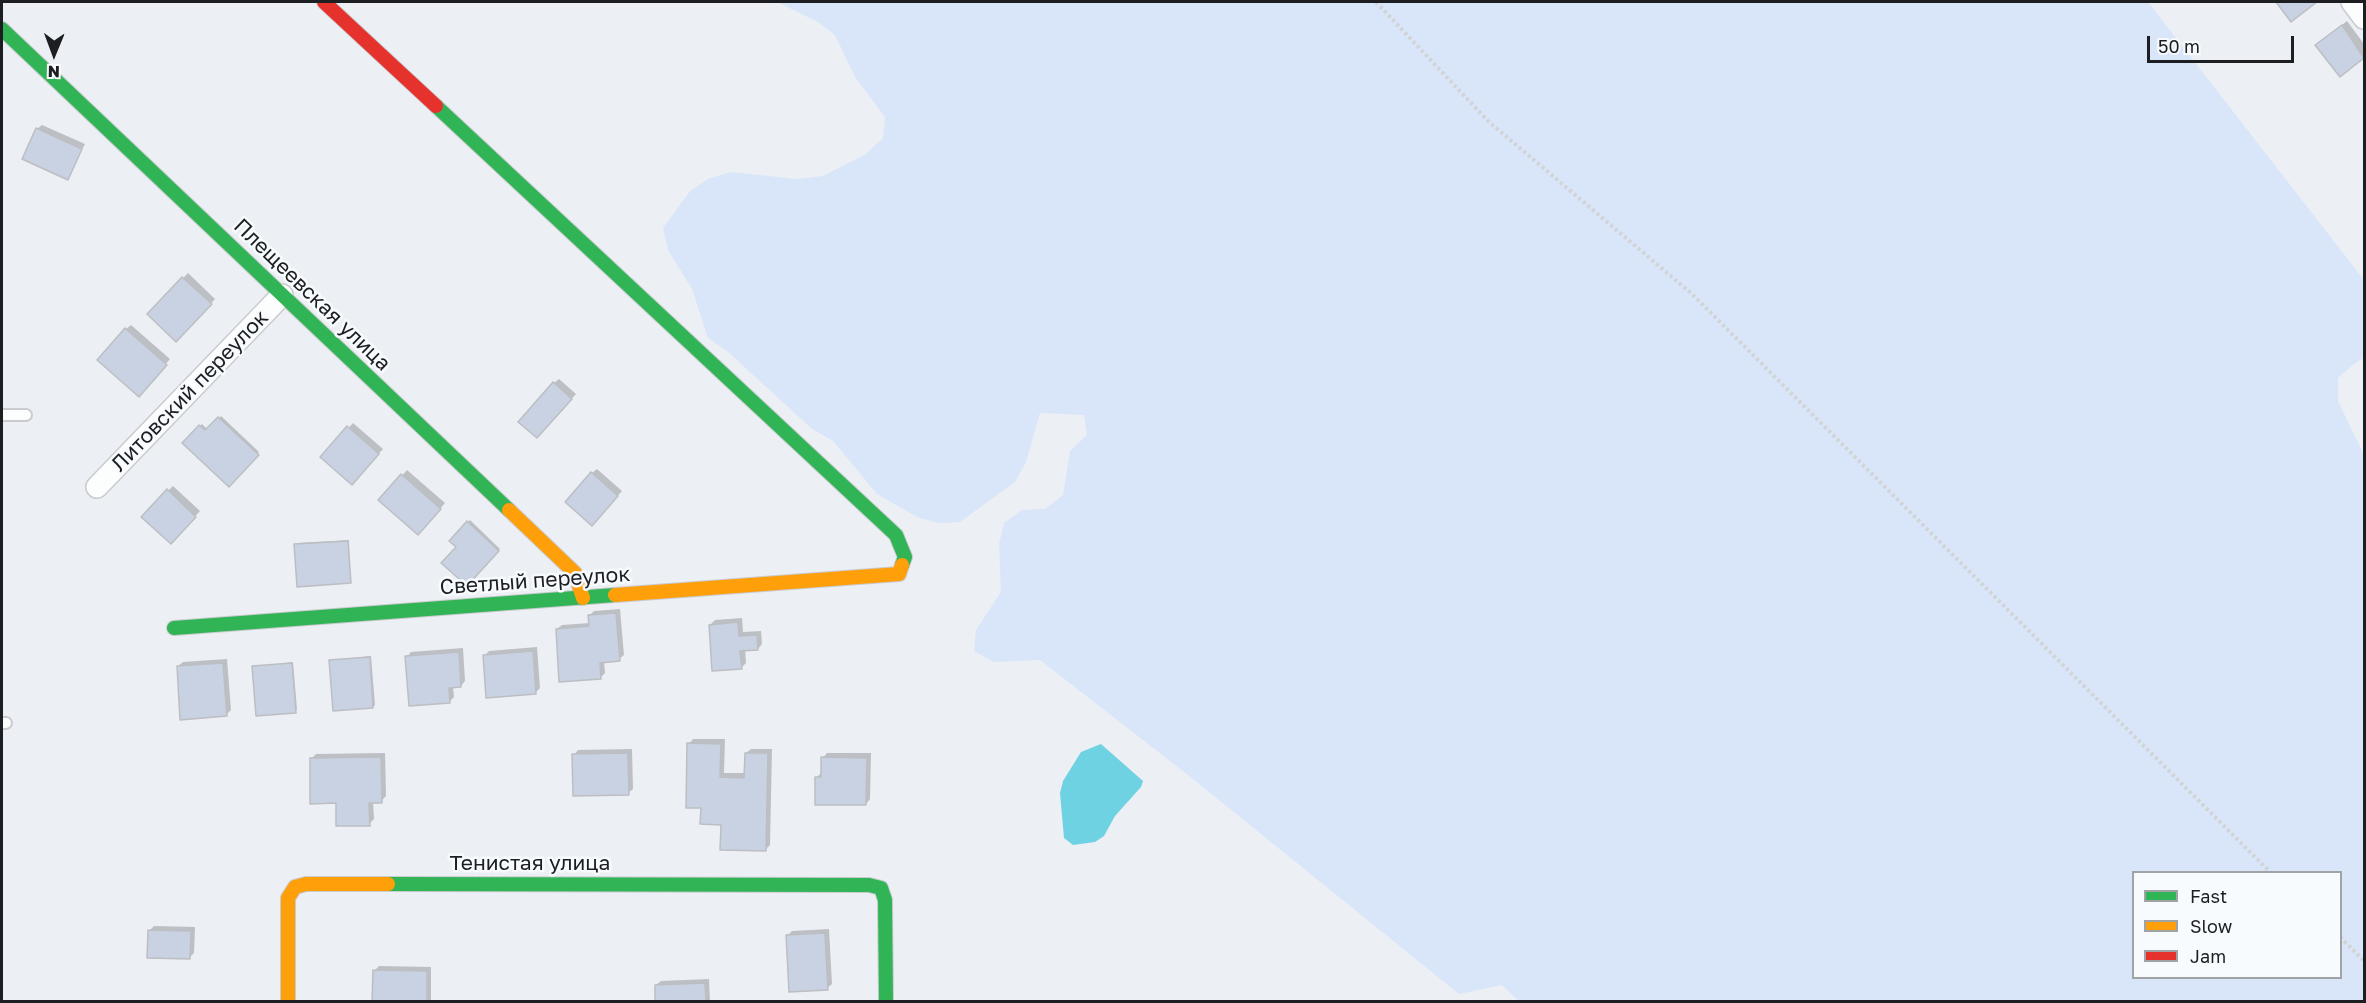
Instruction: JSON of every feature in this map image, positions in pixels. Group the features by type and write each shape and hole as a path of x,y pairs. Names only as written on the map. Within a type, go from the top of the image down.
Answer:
{"street":[{"name":"Светлый переулок","path":"174,628 899,574 905,557 896,535 324,2"},
{"path":"2352,2 2364,18"},
{"name":"Плещеевская улица","path":"2,29 575,573 583,598"},
{"name":"Литовский переулок","path":"97,487 282,295"},
{"name":"Тенистая улица","path":"288,1002 288,898 295,887 306,884 869,885 881,888 885,900 886,1002"}],"lane":[{"path":"2,415 26,415"}],"path":[{"path":"1376,2 1488,121 1692,294 2268,871"},
{"path":"2342,939 2364,961"}],"shaded area":[{"path":"777,2 2148,2 2364,280 2364,358 2338,378 2338,401 2364,455 2364,1001 1520,1002 1502,985 1459,994 1188,775 1040,660 994,662 974,651 976,630 1001,592 999,544 1004,523 1022,510 1045,509 1063,495 1070,451 1087,435 1084,415 1040,413 1026,462 1015,482 960,522 938,523 917,517 877,494 833,441 812,429 727,351 708,338 692,289 668,250 663,228 690,191 708,179 731,172 798,179 823,176 866,154 883,138 885,117 855,77 835,35 818,22"}],"water":[{"path":"1101,744 1143,781 1141,787 1115,816 1104,836 1095,842 1073,845 1064,838 1060,793 1063,781 1081,752"}],"building":[{"path":"2276,2 2317,2 2291,22"},
{"path":"2342,25 2364,58 2340,77 2315,45"},
{"path":"36,128 82,149 68,180 22,159"},
{"path":"182,277 212,304 176,342 147,314"},
{"path":"125,328 167,365 139,397 97,360"},
{"path":"553,382 572,399 537,438 518,422"},
{"path":"218,417 259,455 229,487 182,443 199,425 205,430"},
{"path":"347,426 379,454 352,485 320,457"},
{"path":"591,472 618,496 592,526 565,502"},
{"path":"401,474 441,509 418,535 378,500"},
{"path":"167,489 196,517 171,544 141,517"},
{"path":"467,521 499,551 467,586 441,563 456,547 449,541"},
{"path":"348,541 351,583 297,587 294,544"},
{"path":"616,613 620,661 600,663 601,679 559,682 556,629 589,626 588,615"},
{"path":"738,622 739,636 757,635 758,650 740,651 742,669 712,671 709,625"},
{"path":"533,651 536,694 486,698 483,655"},
{"path":"459,652 461,687 449,688 450,703 409,706 405,656"},
{"path":"370,657 373,708 333,711 329,660"},
{"path":"223,663 227,716 180,720 177,666"},
{"path":"292,663 296,713 256,716 252,666"},
{"path":"687,743 721,744 720,777 744,778 745,753 768,753 766,851 720,850 721,825 700,824 701,808 686,808"},
{"path":"628,753 629,795 573,796 572,754"},
{"path":"381,757 382,803 369,803 370,826 336,826 336,803 310,804 310,758"},
{"path":"821,757 867,758 866,805 815,805 815,777 821,777"},
{"path":"148,930 191,931 190,959 147,958"},
{"path":"825,933 828,990 789,992 786,935"},
{"path":"373,970 427,971 427,1002 372,1002"},
{"path":"705,983 706,1002 655,1002 655,985"}],"traffic: fast":[{"path":"2,29 509,510"},
{"path":"436,106 896,535 905,557 902,565"},
{"path":"174,628 615,595"},
{"path":"388,884 869,885 881,888 885,900 886,1002"}],"traffic: slow":[{"path":"509,510 575,573 583,598"},
{"path":"615,595 899,574 902,565"},
{"path":"288,1002 288,898 295,887 306,884 388,884"}],"traffic: jam":[{"path":"324,2 436,106"}]}
